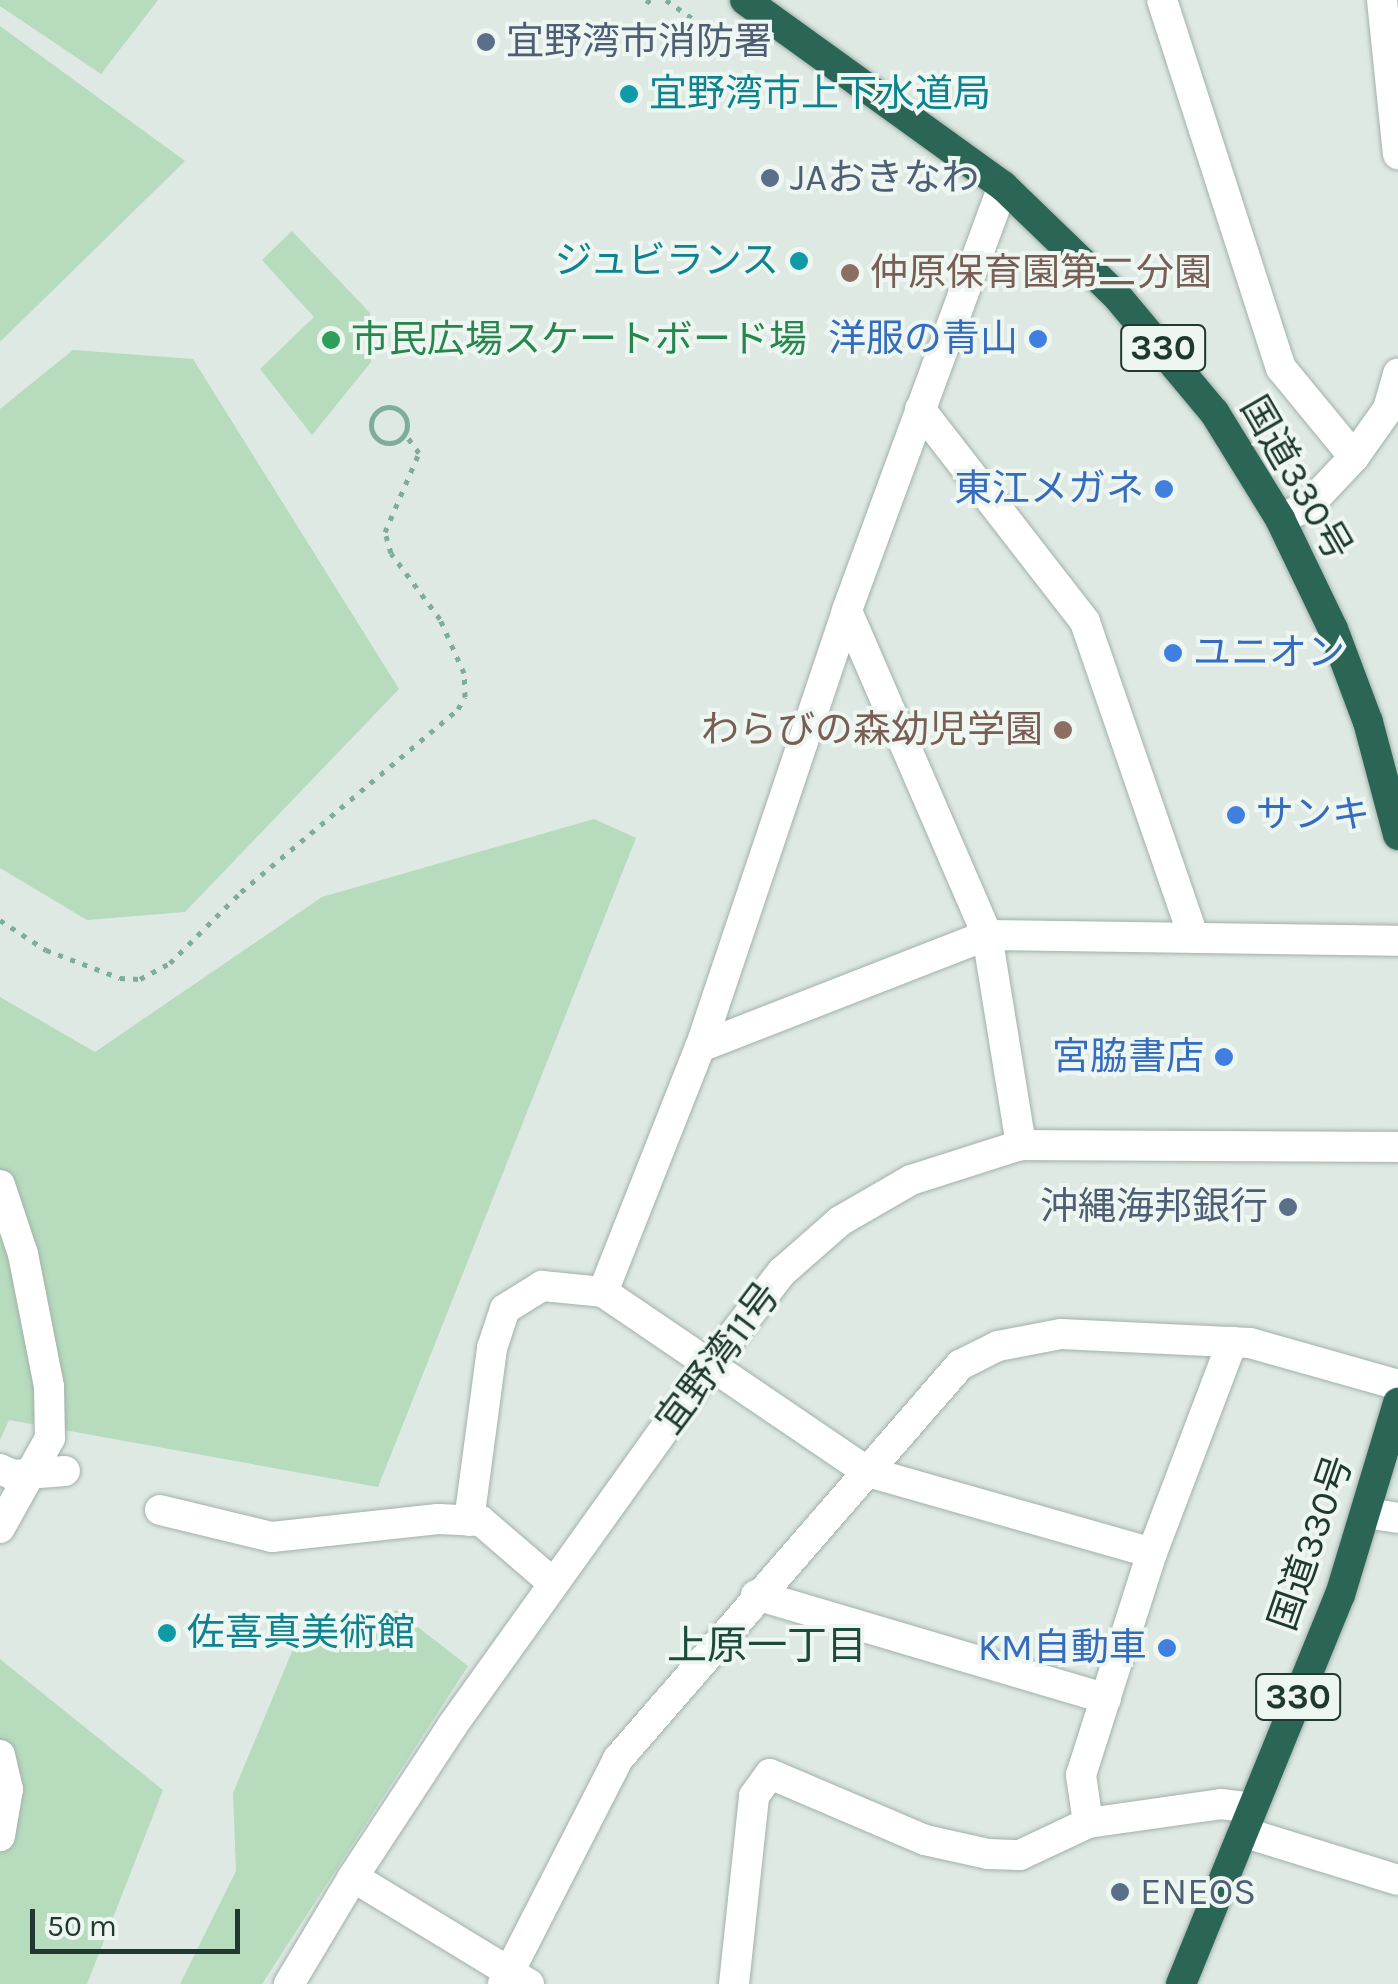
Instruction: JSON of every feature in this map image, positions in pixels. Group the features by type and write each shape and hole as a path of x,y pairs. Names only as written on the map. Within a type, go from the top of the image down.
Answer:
{"highway":[{"name":"国道330号","path":"745,0 1003,186 1080,258 1166,352 1214,412 1280,519 1333,629 1362,703 1398,834"},
{"name":"国道330号","path":"1181,1984 1340,1596 1398,1403"}],"street":[{"path":"1162,0 1281,368 1354,457"},
{"path":"1382,0 1398,154"},
{"path":"603,1292 700,1047 848,611 1003,186"},
{"path":"1280,519 1308,506 1354,457 1388,409 1398,374"},
{"path":"920,409 1085,622 1194,938"},
{"path":"848,611 988,935 1020,1145"},
{"path":"700,1047 988,935 1398,941"},
{"name":"宜野湾11号","path":"289,1984 353,1876 552,1582 710,1364 782,1272 840,1221 911,1180 1020,1145 1398,1147"},
{"path":"0,1185 23,1254 49,1387 50,1438 0,1528"},
{"path":"469,1520 492,1348 505,1308 542,1286 603,1292 868,1472 1152,1553"},
{"path":"353,1876 514,1980 618,1759 756,1595 960,1365 998,1346 1062,1334 1250,1343 1398,1385"},
{"path":"1088,1823 1080,1775 1152,1553 1232,1342"},
{"path":"0,1469 30,1475 65,1471"},
{"path":"160,1510 272,1537 438,1519 482,1521 552,1582"},
{"path":"1367,1513 1398,1518"},
{"path":"756,1595 1106,1698"},
{"path":"0,1756 8,1789 0,1836"},
{"path":"734,1984 754,1796 770,1774 925,1840 988,1854 1020,1854 1088,1823 1221,1804 1248,1820 1398,1880"}],"path":[{"path":"666,0 698,22"},
{"path":"0,920 46,950 120,978 140,979 170,963 242,892 458,709 465,697 464,673 440,619 391,553 385,532 419,454 405,434 406,417 398,408 380,409 372,418 372,430 379,440 396,442 405,434"}],"green space":[{"path":"0,0 158,0 101,74 0,6"},
{"path":"0,26 185,161 0,342"},
{"name":"市民広場スケートボード場","path":"292,231 370,313 371,362 312,435 260,369 314,317 262,260"},
{"path":"73,350 193,359 399,689 185,912 87,920 0,868 0,409"},
{"path":"594,819 636,838 378,1487 9,1420 0,1440 0,997 95,1052 322,897"},
{"path":"396,1610 468,1666 262,1984 180,1984 236,1871 233,1793 296,1642 370,1641"},
{"path":"0,1659 163,1790 87,1984 0,1984"}],"place":[{"name":"宜野湾市消防署","path":"486,42"},
{"name":"宜野湾市上下水道局","path":"629,94"},
{"name":"JAおきなわ","path":"770,178"},
{"name":"ジュビランス","path":"799,261"},
{"name":"仲原保育園第二分園","path":"850,273"},
{"name":"洋服の青山","path":"1038,339"},
{"name":"市民広場スケートボード場","path":"331,340"},
{"name":"東江メガネ","path":"1164,489"},
{"name":"ユニオン","path":"1173,653"},
{"name":"わらびの森幼児学園","path":"1063,730"},
{"name":"サンキ","path":"1236,815"},
{"name":"宮脇書店","path":"1224,1057"},
{"name":"沖縄海邦銀行","path":"1288,1207"},
{"name":"佐喜真美術館","path":"167,1633"},
{"name":"KM自動車","path":"1167,1648"},
{"name":"ENEOS","path":"1120,1892"}],"district":[{"name":"上原一丁目","path":"767,1646"}]}
